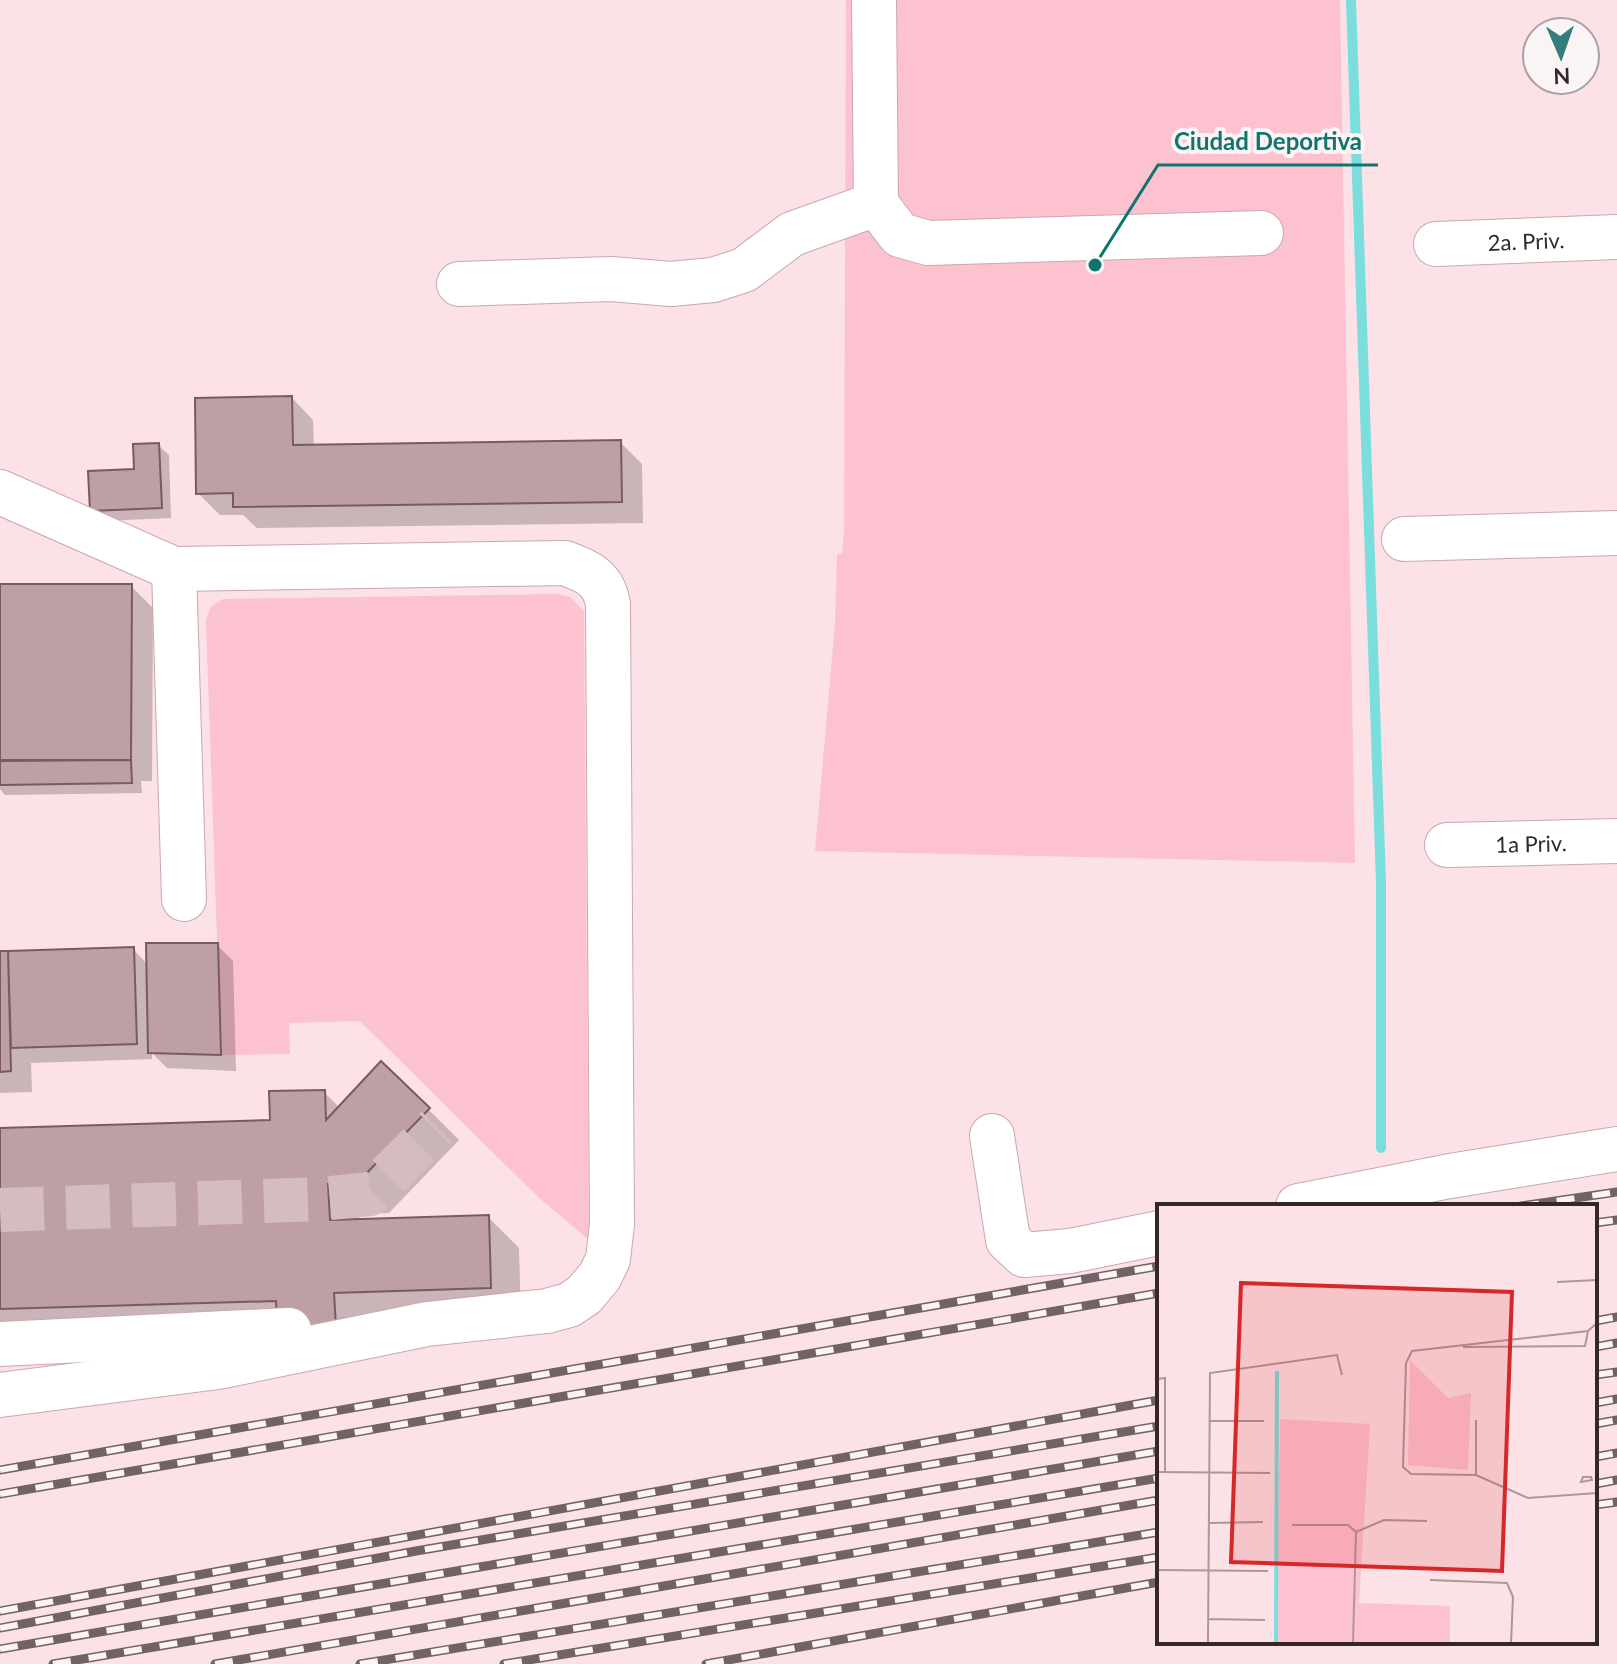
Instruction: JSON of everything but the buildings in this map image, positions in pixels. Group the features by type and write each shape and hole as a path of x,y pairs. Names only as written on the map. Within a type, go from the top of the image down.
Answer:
{"street":[{"path":"874,0 876,204 900,235 928,243 1261,233"},
{"path":"459,284 611,279 671,284 713,280 744,270 792,234 876,204"},
{"name":"2a. Priv.","path":"1436,244 1617,237"},
{"path":"0,492 174,569 565,563 590,573 605,589 608,604 612,1224 608,1259 600,1276 584,1295 569,1305 547,1311 427,1324 0,1344"},
{"path":"1404,539 1617,533"},
{"path":"174,569 184,899"},
{"name":"1a Priv.","path":"1447,845 1617,841"},
{"path":"992,1136 1008,1240 1024,1255 1070,1251 1157,1233"},
{"path":"1308,1204 1450,1176 1617,1149"},
{"path":"0,1395 218,1367 427,1324"}],"shaded area":[{"path":"846,0 1340,0 1355,863 815,851 835,624 837,554 842,554 844,531"},
{"path":"556,594 570,597 584,611 589,1240 537,1196 360,1021 289,1023 290,1054 221,1055 206,620 211,607 223,599"}],"waterway":[{"path":"1351,0 1381,883 1381,1148"}],"tunnel":[{"path":"0,1210 320,1199 370,1194 437,1127"}],"railway":[{"path":"1535,1204 1617,1192"},
{"path":"1597,1223 1617,1220"},
{"path":"0,1470 1157,1266"},
{"path":"0,1494 1157,1293"},
{"path":"1597,1321 1617,1317"},
{"path":"1597,1347 1617,1343"},
{"path":"1597,1375 1617,1372"},
{"path":"1597,1403 1617,1399"},
{"path":"0,1611 1157,1400"},
{"path":"1597,1424 1617,1420"},
{"path":"0,1628 416,1551 1157,1426"},
{"path":"0,1649 1157,1451"},
{"path":"1597,1457 1617,1453"},
{"path":"53,1664 1157,1478"},
{"path":"1597,1484 1617,1480"},
{"path":"215,1664 1157,1500"},
{"path":"1597,1505 1617,1502"},
{"path":"360,1664 1157,1532"},
{"path":"504,1664 1157,1557"},
{"path":"706,1664 1157,1582"}],"place":[{"name":"Ciudad Deportiva","path":"1095,265"}]}
